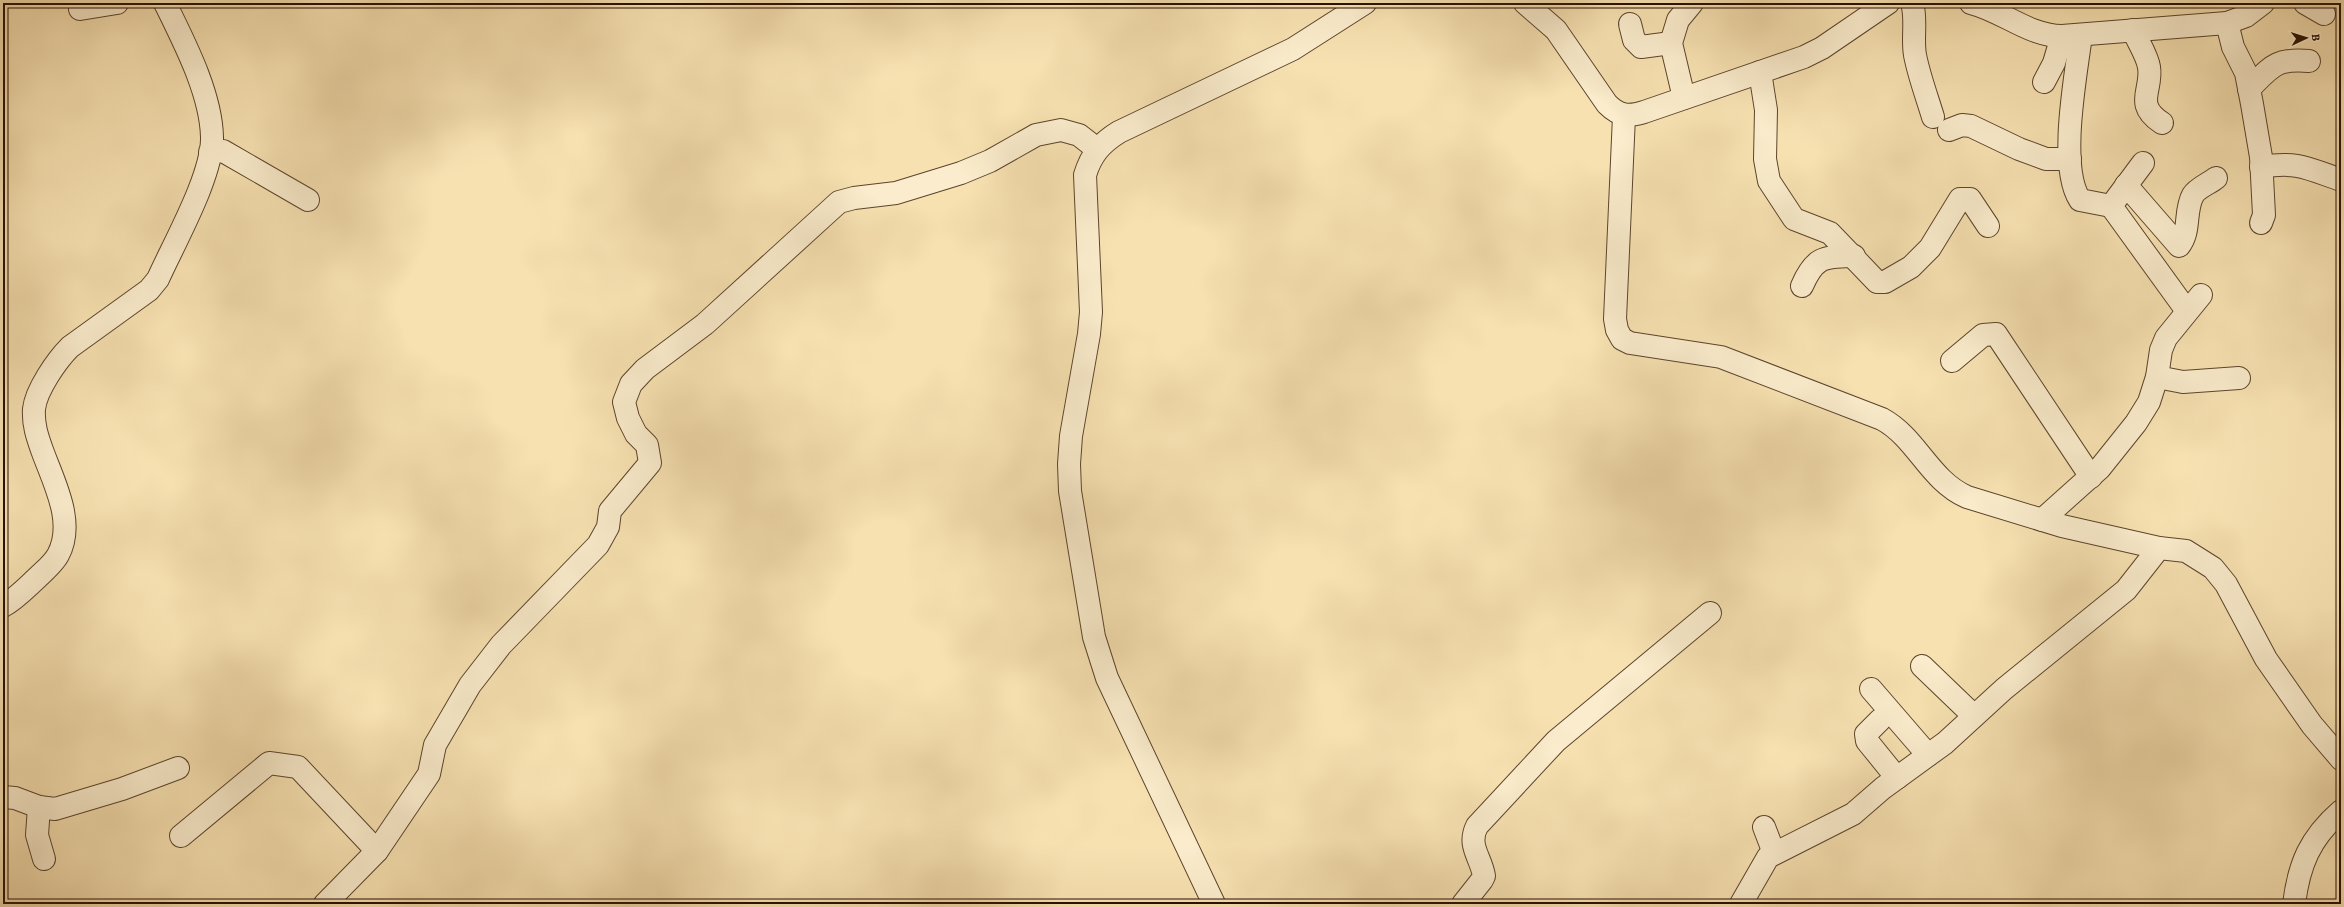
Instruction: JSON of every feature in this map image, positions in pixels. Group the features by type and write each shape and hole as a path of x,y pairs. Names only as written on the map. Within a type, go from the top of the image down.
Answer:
{"street":[{"path":"80,9 117,3"},
{"path":"3,606 18,596 51,565 58,554 63,541 63,508 35,428 34,408 36,397 62,354 70,346 140,299 158,278 205,176 212,138 206,99 181,35 165,3"},
{"path":"1214,904 1107,678 1094,637 1085,594 1070,491 1069,464 1071,436 1089,334 1091,312 1085,176 1089,161 1097,149 1118,132 1293,49 1365,3"},
{"path":"1525,3 1556,30 1607,104 1615,112 1624,116 1633,115 1813,53 1888,3"},
{"path":"1912,3 1914,10 1912,35 1915,56 1941,124 1971,126 2019,149 2046,159 2070,160"},
{"path":"1971,3 1995,10 2039,33 2072,36 2228,23 2246,16 2263,3"},
{"path":"2305,3 2324,14"},
{"path":"1684,7 1678,20 1671,43 1684,98"},
{"path":"2228,23 2233,47 2246,72 2261,158 2260,167 2264,216 2261,223"},
{"path":"1630,24 1634,40 1641,47 1671,43"},
{"path":"2133,30 2149,65 2150,74 2145,93 2146,105 2152,117 2162,123"},
{"path":"2042,520 2091,477 2136,423 2150,402 2157,377 2161,350 2166,338 2194,303 2156,267 2112,206 2080,200 2075,192 2068,142 2072,36"},
{"path":"2044,82 2054,63 2072,36"},
{"path":"2249,89 2269,67 2278,62 2309,61"},
{"path":"1760,72 1766,110 1765,159 1769,181 1794,219 1830,233 1854,256 1877,282 1883,282 1911,267 1930,248 1960,199 1970,199 1988,226"},
{"path":"1624,116 1614,319 1617,330 1622,339 1638,346 1721,357 1882,419 1900,432 1941,481 1953,491 2042,520 2159,548 2186,550 2213,568 2226,584 2266,659 2312,725 2341,759"},
{"path":"325,904 377,851 429,774 435,745 470,685 501,645 598,545 608,527 610,511 650,463 647,445 636,434 628,418 624,402 631,384 645,369 705,324 839,202 854,198 896,193 961,172 990,161 1036,135 1055,131 1069,131 1097,149"},
{"path":"210,152 223,151 308,200"},
{"path":"2112,206 2143,163"},
{"path":"2260,167 2284,163 2303,166 2341,180"},
{"path":"2156,267 2179,246 2186,234 2190,204 2194,194 2216,178"},
{"path":"2126,185 2179,246"},
{"path":"1802,286 1809,270 1820,259 1854,256"},
{"path":"1952,361 1983,335 1996,334 2091,477"},
{"path":"2157,377 2183,382 2239,378"},
{"path":"1741,904 1764,863 1774,852 1853,814 1896,778 1928,755 2004,689 2126,590 2159,548"},
{"path":"1463,904 1484,876 1473,847 1472,840 1477,826 1556,741 1710,613"},
{"path":"1922,666 1974,716"},
{"path":"1871,689 1928,755"},
{"path":"1880,720 1866,734 1867,741 1896,778"},
{"path":"180,836 269,763 298,767 377,851"},
{"path":"3,798 15,798 39,807 55,809 122,789 178,768"},
{"path":"39,807 37,834 44,859"},
{"path":"2294,904 2304,860 2314,839 2341,811"},
{"path":"1764,827 1774,852"}]}
